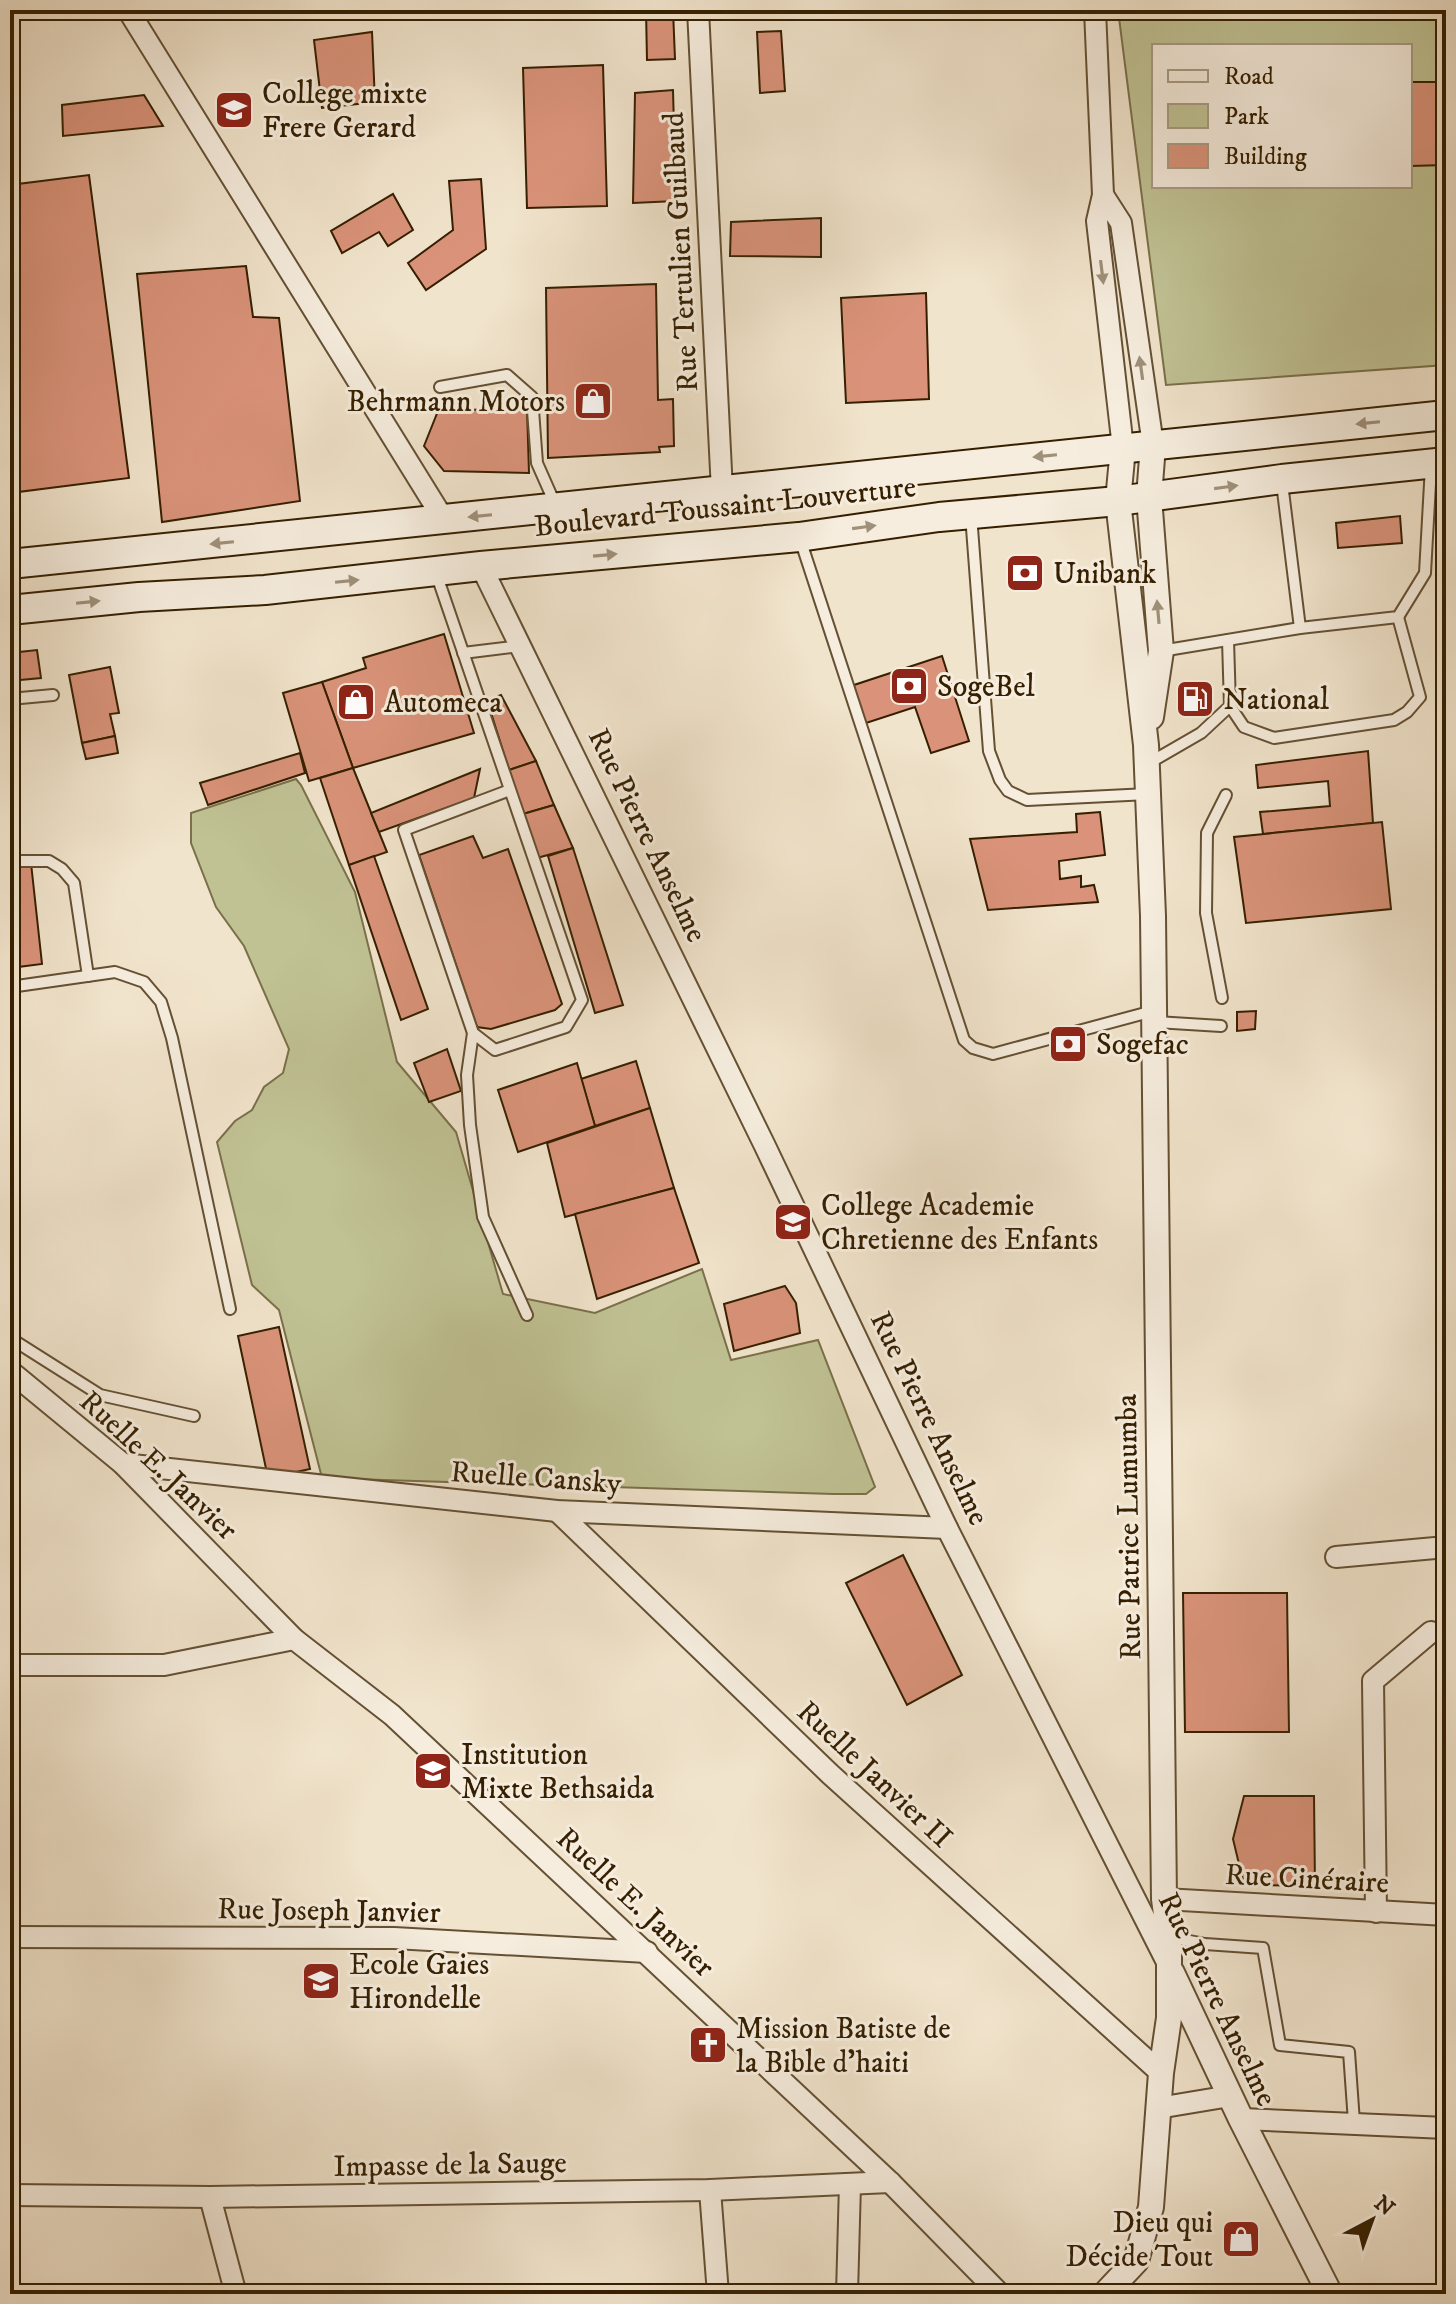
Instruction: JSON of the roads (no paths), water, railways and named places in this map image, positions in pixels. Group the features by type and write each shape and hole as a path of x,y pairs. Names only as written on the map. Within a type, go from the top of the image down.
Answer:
{"main road":[{"name":"Boulevard Toussaint Louverture","path":"10,564 1446,415"},
{"name":"Boulevard Toussaint Louverture","path":"10,610 139,597 265,590 481,566 799,537 970,513 1118,501 1282,479 1439,463"}],"street":[{"path":"128,10 444,520"},
{"name":"Rue Tertulien Guilbaud","path":"698,10 722,491"},
{"path":"1095,10 1103,195 1097,221 1123,448"},
{"path":"1103,195 1121,223 1153,445"},
{"name":"Rue Patrice Lumumba","path":"1146,754 1161,651 1149,497 1153,445"},
{"name":"Rue Patrice Lumumba","path":"1105,2294 1136,2261 1151,2207 1161,2073 1169,2018 1169,1937 1164,1899 1153,916 1146,754 1118,501 1123,448"},
{"name":"Rue Pierre Anselme","path":"481,566 764,1144 947,1528 1330,2294"},
{"name":"Ruelle E. Janvier","path":"10,1371 123,1464 294,1639 392,1715 647,1952 890,2182 1000,2294"},
{"name":"Ruelle Cansky","path":"123,1464 557,1511 947,1528"},
{"name":"Ruelle Janvier II","path":"557,1511 830,1774 1161,2073"},
{"path":"1336,1557 1446,1547"},
{"path":"1376,1912 1373,1681 1431,1632"},
{"path":"10,1665 164,1665 294,1639"},
{"name":"Rue Cinéraire","path":"1164,1899 1446,1915"},
{"name":"Rue Joseph Janvier","path":"10,1937 394,1938 647,1952"},
{"path":"1158,2108 1230,2096"},
{"path":"1241,2119 1446,2128"},
{"name":"Impasse de la Sauge","path":"10,2195 210,2197 710,2190 890,2182"},
{"path":"847,2294 850,2184"},
{"path":"710,2190 718,2294"},
{"path":"210,2197 238,2294"}],"lane":[{"path":"440,387 507,375 532,397 537,463 556,508"},
{"path":"1228,640 1230,706 1244,727 1274,738 1394,720 1407,712 1420,697 1398,617 1425,573 1439,463"},
{"path":"1282,479 1300,628"},
{"path":"970,513 989,751 1000,780 1008,791 1027,800 1148,794"},
{"path":"799,537 964,1040 973,1048 993,1054 1153,1017 1221,1026"},
{"path":"435,571 582,1000 566,1027 495,1050 473,1033"},
{"path":"1161,651 1300,628 1398,617"},
{"path":"463,653 520,646"},
{"path":"10,699 53,695"},
{"path":"1146,754 1201,733 1230,706"},
{"path":"510,790 404,830 473,1033 467,1075 470,1125 483,1217 527,1315"},
{"path":"1222,998 1206,913 1206,844 1207,833 1226,795"},
{"path":"10,861 49,861 62,869 74,883 88,976"},
{"path":"10,987 115,972 144,982 161,1002 172,1038 230,1309"},
{"path":"10,1338 100,1395 194,1416"},
{"path":"1169,1937 1205,1944 1263,1948 1280,2045 1349,2052 1354,2122"}],"place":[{"name":"College mixte Frere Gerard","path":"234,110"},
{"name":"Behrmann Motors","path":"593,401"},
{"name":"Unibank","path":"1025,573"},
{"name":"SogeBel","path":"909,686"},
{"name":"National","path":"1195,699"},
{"name":"Automeca","path":"356,702"},
{"name":"Sogefac","path":"1068,1044"},
{"name":"College Academie Chretienne des Enfants","path":"793,1222"},
{"name":"Institution Mixte Bethsaida","path":"433,1771"},
{"name":"Ecole Gaies Hirondelle","path":"321,1981"},
{"name":"Mission Batiste de la Bible d'haiti","path":"708,2045"},
{"name":"Dieu qui Décide Tout","path":"1241,2239"}]}
